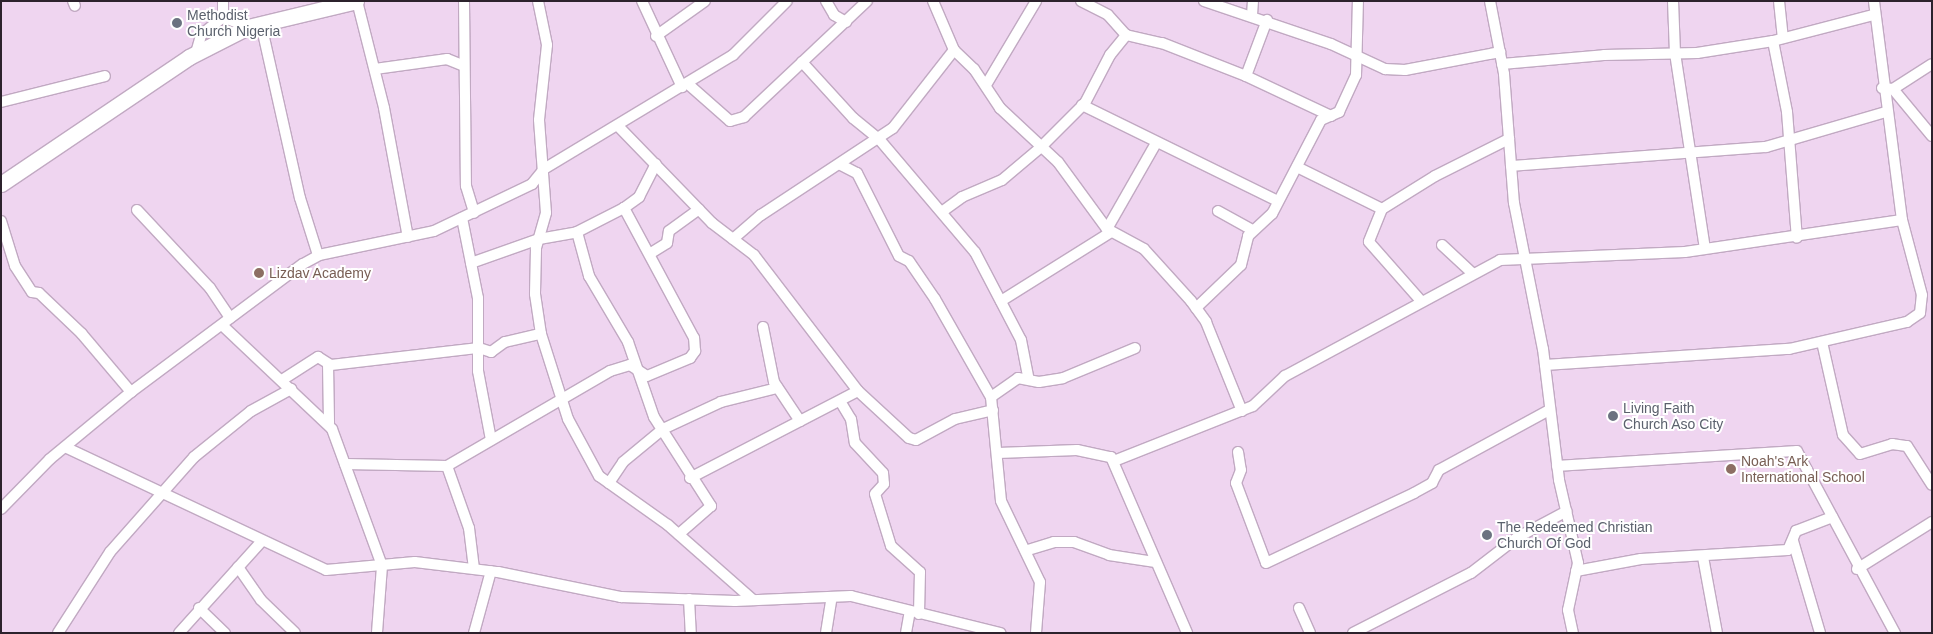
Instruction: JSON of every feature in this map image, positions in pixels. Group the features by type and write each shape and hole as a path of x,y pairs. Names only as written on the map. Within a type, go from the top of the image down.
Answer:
{"street":[{"path":"196,54 201,36 223,17 224,1"},
{"path":"1,184 196,54 255,25 357,1 374,69 408,238"},
{"path":"464,1 462,65 466,186 474,212"},
{"path":"538,1 547,45 539,120 546,213 538,239 535,294 541,334 561,396 586,459 608,483 679,534 753,600"},
{"path":"642,1 656,36 685,86 724,118 736,121 836,32 867,1"},
{"path":"656,36 705,1"},
{"path":"1,509 131,392 318,255 408,238 462,218 532,184 544,169 620,126 733,55 787,1"},
{"path":"826,1 834,15 836,32"},
{"path":"933,1 954,50 986,85 1000,108 1081,190 1109,231 1144,249 1196,308 1206,322 1242,411"},
{"path":"986,85 1036,1"},
{"path":"1081,1 1108,15 1126,35 1162,43 1246,76 1331,116"},
{"path":"1204,1 1252,14 1357,54 1374,65 1405,70 1500,52"},
{"path":"1252,14 1253,1"},
{"path":"1196,308 1241,265 1252,230 1268,218 1321,120 1339,112 1356,75 1358,1"},
{"path":"1490,1 1502,64 1511,166 1544,365 1557,466 1576,545 1576,572 1568,610 1573,633"},
{"path":"1673,1 1675,53 1705,248"},
{"path":"1779,1 1784,38"},
{"path":"1544,365 1789,349 1907,322 1920,313 1927,295 1902,220 1886,112 1888,88 1873,15 1874,1"},
{"path":"834,15 846,22"},
{"path":"1502,64 1675,53 1772,41 1873,15"},
{"path":"223,17 255,25"},
{"path":"1246,76 1267,20"},
{"path":"255,25 300,198 318,255"},
{"path":"943,212 962,197 1002,180 1040,148 1082,105 1126,35"},
{"path":"1772,41 1791,140 1796,238"},
{"path":"733,239 761,215 841,165 894,128 954,50"},
{"path":"374,69 447,59 462,65"},
{"path":"802,62 853,118 879,139 943,212 975,252 1021,340 1028,377"},
{"path":"1888,88 1932,64"},
{"path":"1356,75 1374,65"},
{"path":"1,102 105,76"},
{"path":"1888,88 1932,136"},
{"path":"1082,105 1156,143 1278,201"},
{"path":"1511,166 1692,155 1791,140 1886,112"},
{"path":"620,126 699,209 754,255 801,312 858,391 916,440 955,419 993,410"},
{"path":"1421,300 1369,242 1382,209 1434,176 1509,139"},
{"path":"1001,301 1109,231 1156,143"},
{"path":"857,172 862,151"},
{"path":"471,263 538,239 577,232 624,208 639,198 656,164"},
{"path":"841,165 857,172 899,256 909,261 935,300 991,398 1002,501 1028,550 1040,582 1036,633"},
{"path":"1297,167 1382,209"},
{"path":"345,464 447,466 561,396 610,371 635,368 647,376 690,358 695,351 694,338 651,253 624,208"},
{"path":"651,253 666,243 670,230 699,209"},
{"path":"137,210 210,288 230,318"},
{"path":"1218,211 1252,230"},
{"path":"462,218 478,298 478,371 491,440"},
{"path":"1114,461 1242,411 1266,396 1285,376 1421,300 1500,260 1526,262 1705,248 1796,238 1902,220"},
{"path":"1,222 15,266 32,292 39,293 82,334 131,392"},
{"path":"577,232 589,276 628,342 635,368 662,429 690,478 711,509 679,534"},
{"path":"1442,245 1472,273"},
{"path":"222,325 329,423"},
{"path":"763,328 777,388 800,421"},
{"path":"282,380 315,358 328,364 479,348 491,352 510,340 541,334"},
{"path":"1822,342 1843,435 1860,454 1892,444 1908,446 1932,485"},
{"path":"991,398 1009,382 1028,377 1039,382 1063,378 1136,348"},
{"path":"328,364 329,423 382,566 377,633"},
{"path":"608,483 623,462 662,429 721,402 777,388"},
{"path":"58,633 110,552 207,445 251,411 291,389"},
{"path":"690,478 858,391"},
{"path":"840,401 851,420 855,443 883,473 884,484 875,494 891,546 920,572 914,612 906,633"},
{"path":"1238,452 1241,470 1236,483 1266,563 1414,493 1432,483 1439,470 1549,410"},
{"path":"67,448 261,542 326,570 415,562 491,571 621,597 753,600 851,596 1000,633"},
{"path":"998,453 1077,450 1102,453 1114,461 1155,562 1187,633"},
{"path":"1557,466 1797,451 1858,569 1895,633"},
{"path":"447,466 469,528 474,569"},
{"path":"1353,633 1470,573 1518,537 1567,511"},
{"path":"1576,572 1641,560 1784,550 1793,541 1796,531 1832,516"},
{"path":"1858,569 1932,522"},
{"path":"1793,541 1820,633"},
{"path":"178,633 261,542"},
{"path":"1028,550 1054,542 1074,542 1109,555 1155,562"},
{"path":"1703,557 1718,633"},
{"path":"238,567 261,600 295,633"},
{"path":"474,633 491,571"},
{"path":"826,633 832,597"},
{"path":"689,599 691,633"},
{"path":"199,608 225,633"},
{"path":"1299,608 1310,633"}],"place":[{"name":"Methodist Church Nigeria","path":"177,23"},
{"name":"Lizdav Academy","path":"259,273"},
{"name":"Living Faith Church Aso City","path":"1613,416"},
{"name":"Noah's Ark International School","path":"1731,469"},
{"name":"The Redeemed Christian Church Of God","path":"1487,535"}]}
